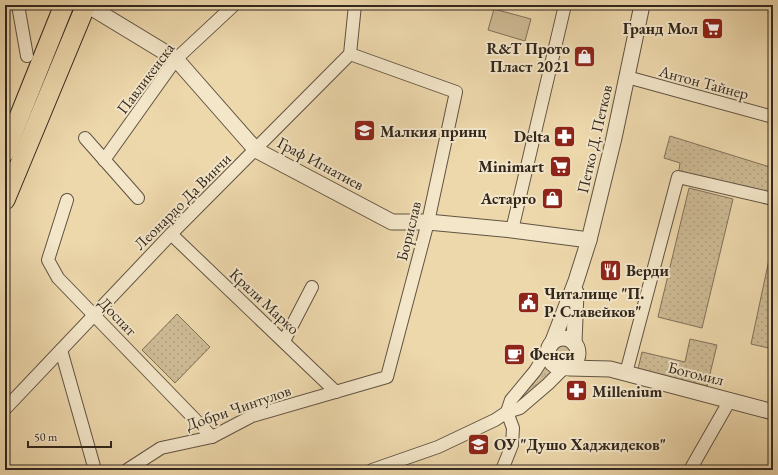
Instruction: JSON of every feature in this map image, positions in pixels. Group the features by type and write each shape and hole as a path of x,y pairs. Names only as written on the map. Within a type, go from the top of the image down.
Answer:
{"main road":[{"path":"5,152 64,5"},
{"path":"5,200 87,5"}],"street":[{"path":"18,5 27,56"},
{"name":"Граф Игнатиев","path":"87,5 176,59 256,150 392,222 428,222 512,230 589,240"},
{"name":"Павликенска","path":"104,160 176,59 234,5"},
{"path":"350,54 356,5"},
{"path":"512,230 565,5"},
{"name":"Петко Д. Петков","path":"550,347 576,281 589,240 614,138 642,5"},
{"name":"Борислав","path":"350,54 456,92 428,222 387,377"},
{"name":"Леонардо Да Винчи","path":"5,409 171,234 350,54"},
{"name":"Антон Тайнер","path":"627,77 773,117"},
{"path":"85,138 138,198"},
{"path":"626,373 678,177 773,199"},
{"name":"Доспат","path":"67,200 48,260 58,278 212,437"},
{"name":"Крали Марко","path":"171,234 336,392"},
{"name":"Петко Д. Петков","path":"576,281 576,345"},
{"path":"284,341 312,288"},
{"path":"372,470 438,447 495,420 507,412 520,408 566,368 574,364 578,354 576,345 570,339 558,338 550,347 535,371 511,400 507,412 513,428 512,445 502,470"},
{"name":"Богомил","path":"576,345 610,369"},
{"path":"550,347 548,358 551,364 557,367 566,368"},
{"path":"61,350 95,470"},
{"name":"Богомил","path":"566,368 610,369 773,412"},
{"name":"Добри Чинтулов","path":"127,470 161,448 212,437 252,416 387,377"},
{"path":"690,470 730,400"}],"green space":[{"path":"494,9 531,19 525,41 488,30"},
{"path":"670,136 773,168 773,196 678,176 680,163 664,158"},
{"path":"689,188 733,199 702,328 658,317"},
{"path":"773,241 773,349 751,344"},
{"path":"177,314 210,347 175,383 142,350"},
{"path":"690,339 717,345 707,386 638,369 642,352 685,362"},
{"path":"563,341 571,345 575,353 571,361 563,365 555,361 551,353 555,345"},
{"path":"547,360 551,366 558,370 518,405 514,401"}],"place":[{"name":"Гранд Мол","path":"713,28"},
{"name":"R&T Прото Пласт 2021","path":"585,57"},
{"name":"Малкия принц","path":"364,131"},
{"name":"Delta","path":"565,136"},
{"name":"Minimart","path":"560,166"},
{"name":"Астарго","path":"552,198"},
{"name":"Верди","path":"610,270"},
{"name":"Читалище \"П. Р. Славейков\"","path":"528,302"},
{"name":"Фенси","path":"515,354"},
{"name":"Millenium","path":"577,391"},
{"name":"ОУ \"Душо Хаджидеков\"","path":"478,444"}]}
